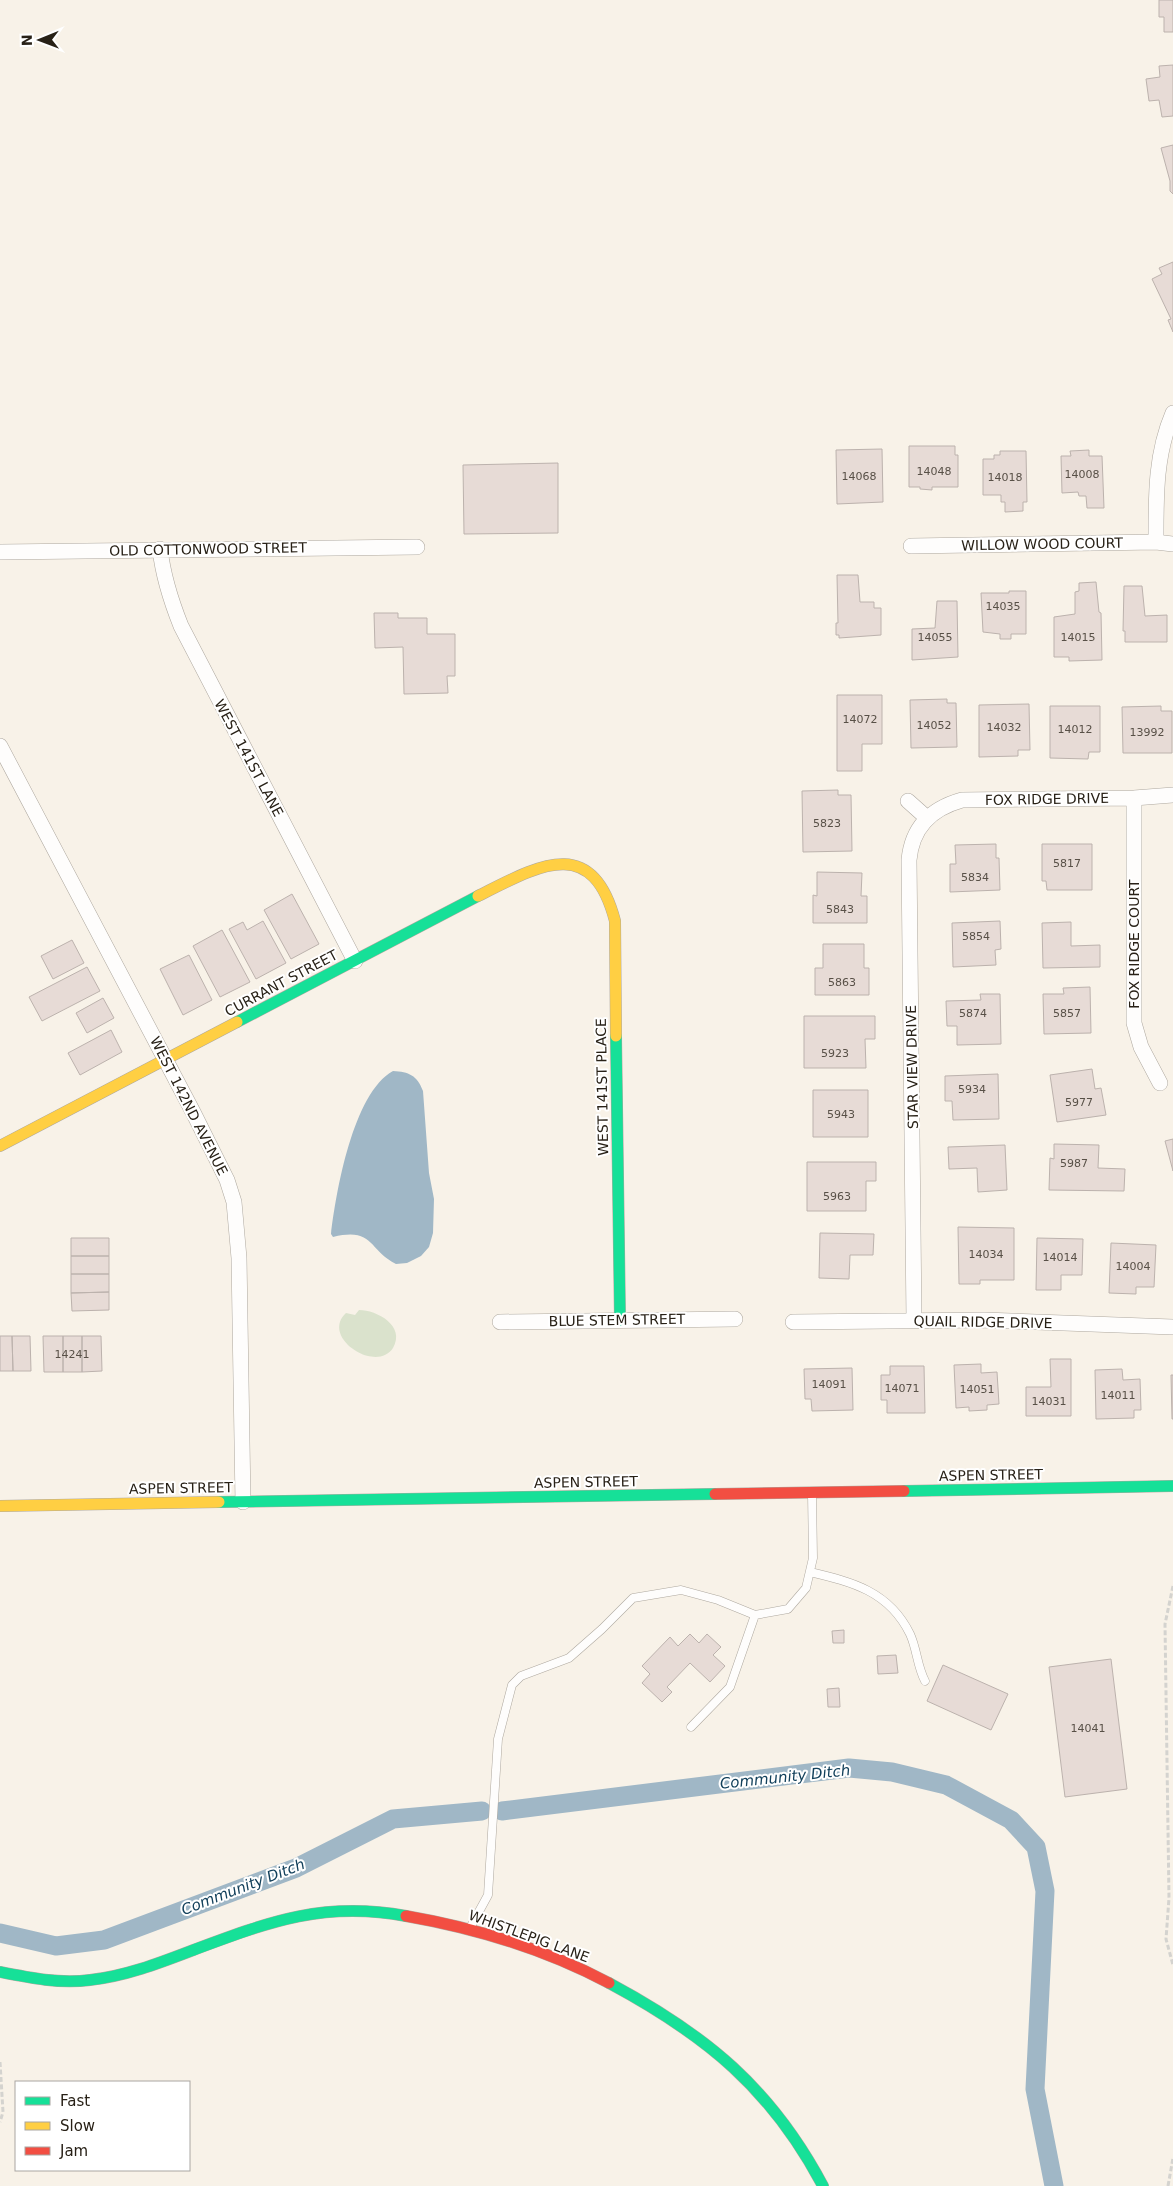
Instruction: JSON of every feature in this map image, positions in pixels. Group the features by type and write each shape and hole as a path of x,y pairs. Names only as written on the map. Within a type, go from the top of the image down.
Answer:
{"street":[{"path":"1156,542 1157,472 1162,445 1173,413"},
{"name":"WILLOW WOOD COURT","path":"911,546 1156,542 1173,544"},
{"name":"OLD COTTONWOOD STREET","path":"0,552 417,547"},
{"name":"WEST 141ST LANE","path":"160,550 169,594 181,626 355,961"},
{"name":"WEST 142ND AVENUE","path":"0,746 166,1060 226,1180 237,1219 243,1381 243,1502"},
{"name":"FOX RIDGE DRIVE","path":"926,818 946,804 962,800 1134,798 1173,795"},
{"name":"FOX RIDGE COURT","path":"1134,798 1134,1023 1141,1047 1160,1084"},
{"path":"908,801 926,818"},
{"name":"STAR VIEW DRIVE","path":"914,1320 910,860 911,847 916,831 926,818"},
{"name":"CURRANT STREET","path":"0,1146 539,866 551,862 580,868"},
{"name":"WEST 141ST PLACE","path":"580,868 594,877 605,888 612,905 615,921 620,1320"},
{"name":"BLUE STEM STREET","path":"500,1322 735,1319"},
{"name":"QUAIL RIDGE DRIVE","path":"793,1322 984,1320 1173,1327"},
{"name":"ASPEN STREET","path":"0,1506 1173,1486"},
{"name":"WHISTLEPIG LANE","path":"0,1972 40,1980 93,1980 151,1965 291,1918 338,1910 385,1912 420,1917 469,1930 552,1957 590,1973 638,1998 685,2028 732,2065 768,2101 804,2152 823,2186"}],"lane":[{"path":"469,1930 488,1895 492,1801 498,1739 512,1685 521,1676 569,1658 602,1629 632,1598 681,1590 718,1600 755,1615 788,1609 806,1588 813,1558 812,1493"},
{"path":"810,1572 847,1581 868,1590 896,1610 910,1635 919,1670 925,1681"},
{"path":"691,1727 730,1687 755,1615"}],"path":[{"path":"1173,1586 1165,1624 1169,1898 1166,1939 1173,1965"},
{"path":"0,2062 3,2112 0,2122"},
{"path":"1168,2186 1173,2158"}],"green space":[{"path":"359,1310 381,1316 393,1326 396,1340 393,1348 385,1355 375,1357 364,1355 353,1349 345,1341 340,1332 340,1322 346,1313 355,1315"}],"water":[{"path":"393,1071 412,1075 418,1081 423,1091 429,1173 434,1199 433,1233 429,1247 421,1256 407,1263 396,1264 364,1237 346,1235 333,1237 331,1234 342,1170 357,1121 367,1100 379,1083"}],"building":[{"path":"1159,0 1173,0 1173,32 1164,32 1164,17 1159,17"},
{"path":"1173,65 1173,116 1162,117 1159,100 1149,101 1146,79 1160,77 1159,66"},
{"path":"1173,145 1173,194 1170,191 1170,181 1161,148"},
{"path":"1173,262 1173,332 1168,320 1171,319 1152,279 1162,274 1159,268"},
{"path":"909,446 955,446 955,455 958,455 958,487 932,487 932,490 909,487"},
{"path":"882,449 883,502 837,504 836,450"},
{"path":"1089,450 1089,456 1102,456 1104,508 1087,508 1086,496 1079,496 1078,492 1062,493 1061,456 1071,456 1070,451"},
{"path":"1000,451 1026,451 1027,502 1023,502 1023,511 1005,512 1005,502 1001,502 1001,495 983,495 983,459 994,459 994,455 1000,455"},
{"path":"558,463 558,533 464,534 463,465"},
{"path":"837,575 858,575 860,602 874,602 874,608 881,608 881,635 839,638 839,635 836,635 836,623 838,623"},
{"path":"1096,582 1099,612 1101,613 1102,660 1069,661 1069,657 1054,657 1054,617 1075,614 1075,592 1079,591 1079,583"},
{"path":"1124,586 1142,586 1145,616 1167,615 1167,642 1125,642 1125,631 1123,631"},
{"path":"1009,591 1026,591 1026,634 1011,634 1011,639 1000,639 1000,634 983,632 981,593 1009,593"},
{"path":"937,601 957,601 958,657 912,660 912,629 935,628"},
{"path":"374,613 398,613 398,618 427,618 427,634 455,634 455,676 447,676 448,693 404,694 403,647 375,648"},
{"path":"837,695 882,695 882,744 862,744 862,771 837,771"},
{"path":"947,699 947,703 956,703 957,747 911,748 910,700"},
{"path":"1029,704 1030,750 1018,750 1018,756 979,757 979,705"},
{"path":"1050,706 1100,706 1100,752 1089,752 1088,759 1050,758"},
{"path":"1161,706 1161,711 1172,711 1172,753 1123,753 1122,707"},
{"path":"838,790 838,795 851,795 852,851 803,852 802,791"},
{"path":"996,844 996,858 999,858 1000,890 950,892 950,864 956,864 955,845"},
{"path":"1042,844 1092,844 1092,890 1047,890 1046,881 1042,881"},
{"path":"817,872 862,873 861,896 867,896 867,923 813,923 813,895 817,896"},
{"path":"292,894 319,944 291,959 264,910"},
{"path":"263,921 286,963 256,979 229,929 243,922 247,930"},
{"path":"1000,921 1001,949 995,950 996,965 953,967 952,923"},
{"path":"1071,922 1071,946 1100,945 1100,967 1043,968 1042,923"},
{"path":"222,930 250,982 220,997 193,946"},
{"path":"72,940 84,963 53,979 41,956"},
{"path":"823,944 864,944 864,968 869,968 869,995 815,995 815,968 823,968"},
{"path":"189,955 212,1000 183,1015 160,969"},
{"path":"87,967 100,991 42,1021 29,997"},
{"path":"1090,987 1091,1033 1044,1034 1043,994 1064,994 1063,988"},
{"path":"980,994 1000,994 1001,1044 957,1045 957,1026 947,1026 946,1001 981,1000"},
{"path":"103,998 114,1018 87,1033 76,1013"},
{"path":"804,1016 875,1016 875,1039 865,1039 866,1068 804,1068"},
{"path":"111,1030 122,1052 80,1075 68,1053"},
{"path":"1092,1069 1095,1089 1101,1088 1106,1115 1057,1122 1050,1075"},
{"path":"998,1074 999,1119 953,1120 952,1101 945,1101 945,1076"},
{"path":"813,1090 868,1090 868,1137 813,1137"},
{"path":"1173,1139 1173,1171 1165,1141"},
{"path":"1054,1144 1099,1145 1098,1168 1125,1169 1124,1191 1049,1190 1050,1158 1054,1159"},
{"path":"1005,1145 1007,1190 978,1192 977,1168 949,1169 948,1147"},
{"path":"807,1162 876,1162 876,1181 866,1181 866,1211 807,1211"},
{"path":"958,1227 1014,1228 1014,1280 980,1280 980,1284 959,1284"},
{"path":"820,1233 874,1234 873,1255 850,1255 849,1279 819,1278"},
{"path":"71,1238 109,1238 109,1256 71,1256"},
{"path":"1037,1238 1083,1239 1082,1275 1061,1275 1061,1290 1036,1290"},
{"path":"1111,1243 1156,1245 1154,1287 1136,1287 1136,1294 1109,1293"},
{"path":"71,1256 109,1256 109,1274 71,1274"},
{"path":"71,1274 109,1274 109,1292 71,1293"},
{"path":"109,1292 109,1310 72,1311 71,1293"},
{"path":"0,1336 12,1336 13,1371 0,1371"},
{"path":"12,1336 30,1336 31,1371 13,1371"},
{"path":"43,1336 63,1336 63,1372 44,1372"},
{"path":"63,1336 82,1336 82,1372 63,1372"},
{"path":"82,1336 101,1336 102,1371 82,1372"},
{"path":"1050,1359 1071,1359 1071,1416 1026,1416 1026,1387 1051,1387"},
{"path":"981,1364 981,1373 997,1372 999,1404 987,1405 987,1410 969,1411 969,1407 956,1408 954,1365"},
{"path":"890,1366 924,1366 925,1413 887,1413 887,1400 881,1400 881,1375 890,1375"},
{"path":"852,1368 853,1410 812,1411 811,1399 805,1399 804,1369"},
{"path":"1122,1369 1123,1380 1140,1379 1141,1410 1134,1410 1134,1418 1096,1419 1095,1370"},
{"path":"1171,1375 1173,1375 1173,1419 1172,1419"},
{"path":"844,1630 844,1643 833,1643 832,1631"},
{"path":"690,1634 699,1643 707,1634 721,1647 713,1655 725,1666 710,1682 690,1663 667,1687 672,1692 662,1702 642,1683 650,1674 642,1666 670,1637 678,1646"},
{"path":"896,1655 898,1673 878,1674 877,1656"},
{"path":"1111,1659 1127,1789 1065,1797 1049,1667"},
{"path":"943,1665 1008,1694 991,1730 927,1701"},
{"path":"839,1688 840,1707 828,1707 827,1689"}],"waterway":[{"name":"Community Ditch","path":"502,1811 849,1768 892,1772 946,1785 1011,1820 1036,1847 1045,1891 1035,2089 1054,2186"},
{"name":"Community Ditch","path":"0,1933 56,1946 104,1940 296,1868 393,1819 482,1811"}],"traffic: fast":[{"path":"237,1022 478,896"},
{"path":"616,1036 620,1320"},
{"path":"904,1491 1173,1486"},
{"path":"219,1502 715,1494"},
{"path":"0,1972 56,1981 90,1980 144,1968 249,1930 299,1916 324,1912 350,1911 406,1916"},
{"path":"609,1983 676,2023 706,2044 733,2067 758,2092 781,2120 803,2151 823,2186"}],"traffic: slow":[{"path":"478,896 521,875 560,864 577,866 592,875 605,893 615,921 616,1036"},
{"path":"0,1146 237,1022"},
{"path":"0,1506 219,1502"}],"traffic: jam":[{"path":"715,1494 904,1491"},
{"path":"406,1916 458,1927 536,1950 609,1983"}]}
